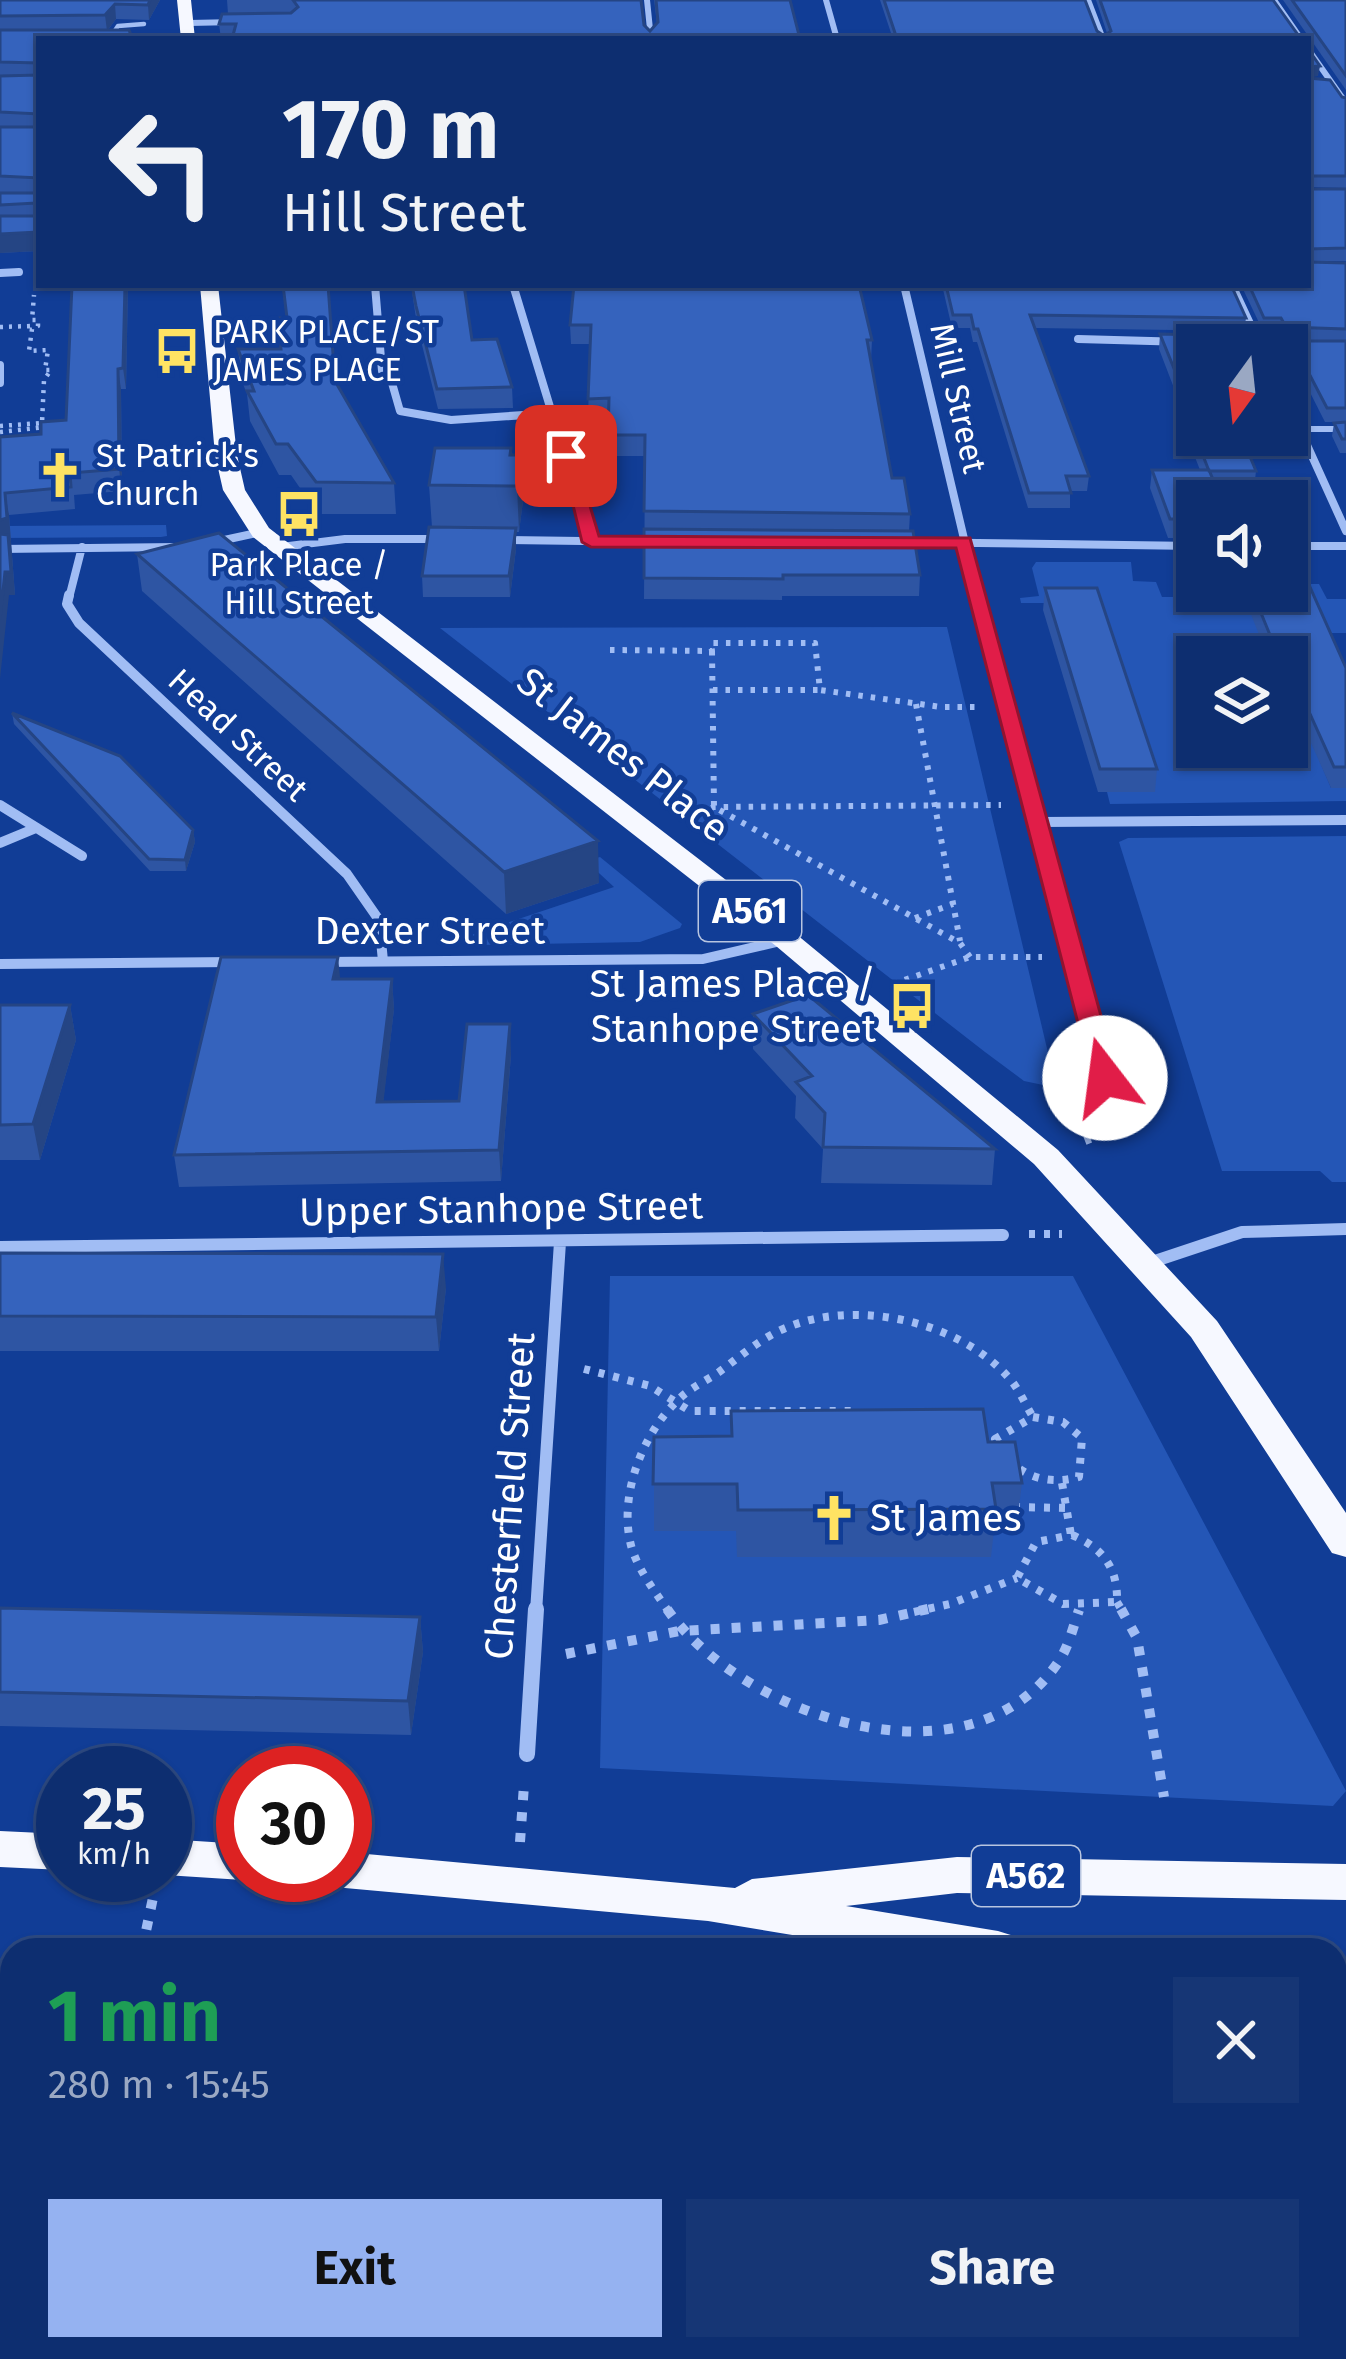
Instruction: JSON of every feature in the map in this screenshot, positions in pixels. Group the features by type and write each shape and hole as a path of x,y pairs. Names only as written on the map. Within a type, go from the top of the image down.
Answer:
{"highway":[{"path":"184,0 188,33"},
{"name":"A561","path":"209,288 226,455 235,490 271,539"},
{"name":"St James Place","path":"271,539 787,940 1046,1157 1204,1330 1346,1543"},
{"path":"0,1849 36,1851"},
{"name":"A562","path":"372,1872 708,1902 926,1938"},
{"name":"A562","path":"708,1902 957,1875 1346,1882"}],"street":[{"path":"647,0 651,36"},
{"path":"826,0 836,36"},
{"path":"1088,0 1102,36"},
{"path":"1274,0 1299,36"},
{"path":"141,36 251,22"},
{"path":"1311,54 1346,103"},
{"path":"1311,84 1332,84"},
{"path":"0,274 20,272"},
{"path":"375,288 382,370"},
{"path":"514,288 591,542"},
{"name":"Mill Street","path":"905,288 1004,706 1040,822 1105,1078"},
{"path":"1234,288 1252,324"},
{"path":"1078,339 1176,342"},
{"path":"0,365 0,383"},
{"path":"392,383 400,411 451,420 554,413"},
{"path":"1308,429 1346,429"},
{"path":"1308,447 1346,531"},
{"path":"0,549 178,547 271,539 463,540"},
{"path":"484,540 661,542"},
{"path":"894,542 1176,546"},
{"path":"1308,546 1346,546"},
{"name":"Head Street","path":"82,547 67,604 79,622 347,874 380,920 383,961"},
{"path":"0,805 82,856"},
{"path":"1040,822 1346,820"},
{"path":"0,843 36,828"},
{"name":"Dexter Street","path":"315,962 703,959 787,940"},
{"path":"0,964 248,962"},
{"path":"1144,1264 1242,1232 1346,1229"},
{"name":"Upper Stanhope Street","path":"0,1246 1004,1235"},
{"name":"Chesterfield Street","path":"527,1754 560,1242"}],"lane":[{"path":"101,27 144,25"},
{"path":"111,36 118,26"}],"path":[{"path":"0,327 31,326 35,284"},
{"path":"0,428 42,423 44,380 51,370 45,374 47,350 29,351 38,320 32,320"},
{"path":"0,428 45,425 0,428"},
{"path":"714,807 711,643 815,643 820,690"},
{"path":"610,650 712,651"},
{"path":"713,690 820,690 916,704 1004,706"},
{"path":"916,704 960,943 970,957"},
{"path":"647,831 714,807 1032,805"},
{"path":"714,807 960,943"},
{"path":"915,918 953,904"},
{"path":"856,997 970,957 1073,956"},
{"path":"1046,1157 1113,1130 1105,1078"},
{"path":"1033,1417 1009,1378 969,1346 922,1325 862,1318 807,1320 761,1339 677,1400 645,1445 628,1495 632,1548 679,1631 731,1674 789,1702 856,1725 912,1734 964,1729 1016,1700 1058,1661 1079,1610"},
{"path":"552,1364 634,1381 690,1411 842,1408 875,1413"},
{"path":"979,1436 995,1439 1033,1417 1063,1422 1082,1438 1078,1477 1062,1484 1024,1474 1002,1458 995,1439"},
{"path":"1062,1484 1072,1535"},
{"path":"1012,1507 1069,1508"},
{"path":"533,1658 593,1651 679,1631 879,1620 950,1604 1017,1577 1036,1542 1072,1535 1095,1543 1119,1579 1117,1602 1137,1639 1164,1797"},
{"path":"1017,1577 1043,1600 1079,1610 1117,1602"},
{"path":"516,1885 527,1754"},
{"path":"145,1938 152,1902"}],"shaded area":[{"path":"166,525 167,536 161,537 0,538 0,526"},
{"path":"1036,562 1131,562 1133,581 1156,582 1162,597 1176,597 1176,612 1308,612 1308,584 1319,584 1327,599 1346,599 1346,633 1319,633 1308,641 1308,636 1176,636 1176,768 1308,768 1308,734 1331,788 1346,788 1346,801 1110,804 1107,792 1155,791 1055,603 1021,603 1020,598 1039,596 1032,568"},
{"path":"947,627 1050,1061 1043,1085 1024,1081 985,1052 440,628"},
{"path":"1346,836 1346,1182 1332,1182 1320,1171 1222,1171 1119,842 1128,838"},
{"path":"600,857 682,924 680,928 640,942 477,945 468,936 614,887 586,861"},
{"path":"610,1276 1073,1276 1346,1791 1333,1806 600,1768"}],"building":[{"path":"0,0 150,0 148,5 115,4 105,15 0,16"},
{"path":"293,0 641,0 644,25 650,31 658,22 656,0 790,0 799,36 233,36 236,24 219,24 222,14 291,13 298,7"},
{"path":"884,0 1085,0 1097,31 1104,36 896,36"},
{"path":"1100,0 1273,0 1299,36 1104,36 1111,31"},
{"path":"1292,0 1346,0 1346,76"},
{"path":"0,30 129,30 131,35 36,36 36,63 0,62"},
{"path":"36,75 36,114 0,112 0,76"},
{"path":"1311,78 1330,80 1346,98 1346,176 1311,176"},
{"path":"0,127 36,127 36,178 0,176"},
{"path":"1311,189 1346,189 1346,248 1311,249"},
{"path":"0,193 36,193 36,203 0,205"},
{"path":"0,216 36,216 36,232 0,234"},
{"path":"1311,262 1346,263 1346,329 1284,324 1281,318 1264,318 1250,288 1311,288"},
{"path":"72,288 125,288 123,368 118,369 119,469 70,473 71,487 5,493 7,518 0,520 0,437 41,434 41,422 66,420"},
{"path":"283,288 328,288 335,381 394,483 316,482 288,444 276,444 247,391 254,391 238,349 281,349 278,318 287,318"},
{"path":"413,288 464,288 472,340 497,339 512,387 437,389"},
{"path":"574,288 860,288 892,478 904,478 910,514 644,511 645,435 608,435 609,398 588,399 591,325 570,325"},
{"path":"947,288 1232,288 1246,318 1030,315 1089,476 1066,476 1071,493 1029,493 978,329 971,315 953,315"},
{"path":"1160,334 1176,334 1176,373"},
{"path":"1308,341 1346,341 1346,408 1327,408 1308,372"},
{"path":"1346,422 1346,439 1342,439 1334,423"},
{"path":"435,448 511,448 510,455 521,455 517,486 429,485"},
{"path":"1203,456 1250,456 1256,471 1209,471"},
{"path":"1152,470 1209,470 1213,480 1176,480 1176,519 1170,519"},
{"path":"429,527 516,528 509,576 422,576"},
{"path":"644,529 913,531 920,575 644,578"},
{"path":"219,533 598,841 504,872 137,554"},
{"path":"0,534 8,535 11,572 5,572 0,619"},
{"path":"1308,583 1346,668 1346,767 1334,767 1308,709 1308,636 1270,636 1261,612 1308,612"},
{"path":"1045,588 1097,588 1157,769 1100,769"},
{"path":"12,713 120,756 193,830 185,860 149,859"},
{"path":"221,957 338,957 333,979 392,979 377,1102 459,1101 467,1024 510,1024 499,1150 174,1155"},
{"path":"808,995 995,1149 823,1147 825,1113 796,1082 812,1076 753,1014"},
{"path":"0,1005 70,1005 33,1124 0,1125"},
{"path":"0,1253 443,1254 436,1317 0,1316"},
{"path":"983,1409 988,1442 1015,1442 1022,1483 992,1483 996,1509 738,1510 737,1484 653,1484 654,1437 732,1436 731,1411"},
{"path":"0,1608 420,1617 408,1701 0,1692"}],"place":[{"name":"PARK PLACE/ST JAMES PLACE","path":"177,351"},
{"name":"St Patrick's Church","path":"60,475"},
{"name":"Park Place / Hill Street","path":"299,514"},
{"name":"St James Place / Stanhope Street","path":"912,1006"},
{"name":"St James","path":"834,1518"}],"route":[{"path":"566,456 591,542 964,542 1105,1078"}]}
